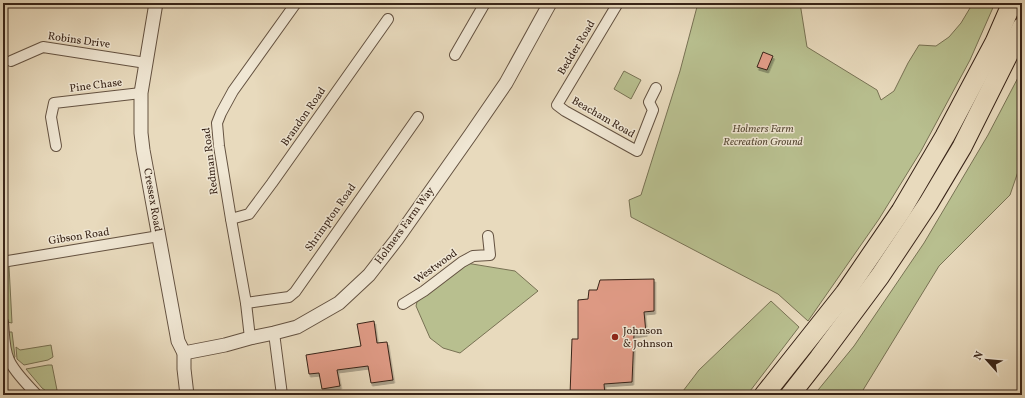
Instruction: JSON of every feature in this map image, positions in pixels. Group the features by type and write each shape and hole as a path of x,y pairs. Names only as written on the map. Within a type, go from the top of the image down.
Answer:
{"highway":[{"path":"764,395 845,293 901,211 945,136 995,42 1012,3"},
{"path":"790,395 880,276 928,204 962,147 1022,27"}],"street":[{"name":"Cressex Road","path":"156,3 141,93 142,139 178,341 184,353 187,395"},
{"name":"Redman Road","path":"250,338 246,303 230,219 217,123 233,91 296,3"},
{"path":"455,55 485,3"},
{"name":"Holmers Farm Way","path":"184,353 225,345 297,327 339,303 369,275 397,239 506,83 550,3"},
{"name":"Bedder Road","path":"557,105 618,3"},
{"name":"Brandon Road","path":"230,219 249,214 388,19"},
{"name":"Robins Drive","path":"11,61 43,46 146,63"},
{"name":"Beacham Road","path":"557,105 640,153 653,110 649,102 656,88"},
{"name":"Pine Chase","path":"56,146 51,117 54,103 141,93"},
{"name":"Shrimpton Road","path":"246,303 289,297 295,292 418,117"},
{"name":"Gibson Road","path":"3,263 159,236"},
{"name":"Westwood","path":"403,304 424,291 462,262 473,256 490,255 488,236"},
{"path":"3,322 5,346 8,359 16,372 37,395"},
{"path":"274,333 282,395"}],"green space":[{"name":"Holmers Farm Recreation Ground","path":"698,3 800,3 807,47 877,90 881,100 894,91 919,45 936,46 949,37 961,23 973,3 995,3 970,60 921,151 879,219 808,321 778,294 631,217 629,200 641,195 680,71"},
{"path":"1022,70 1022,160 1010,195 939,266 860,395 814,395 854,346 924,243 988,135"},
{"path":"624,71 641,80 631,99 614,89"},
{"path":"466,263 515,271 538,291 460,353 443,348 430,338 416,306 417,302"},
{"path":"9,266 12,323 7,322 4,301 3,270 5,267"},
{"path":"771,301 799,327 747,395 680,395 699,370"},
{"path":"12,332 14,358 11,354 7,334"},
{"path":"51,345 53,357 48,360 24,365 17,359 16,347 20,350"},
{"path":"52,365 57,390 49,393 42,388 26,369"}],"building":[{"path":"763,52 773,56 767,70 757,67"},
{"name":"Johnson & Johnson","path":"654,279 654,311 644,312 646,333 634,335 632,382 604,384 605,395 570,395 572,339 578,339 578,300 588,299 589,290 597,290 600,280"},
{"path":"374,321 377,343 387,342 393,380 371,383 368,366 337,370 340,386 322,389 319,373 309,374 306,355 361,346 357,324"}],"place":[{"name":"Johnson & Johnson","path":"615,337"}]}
